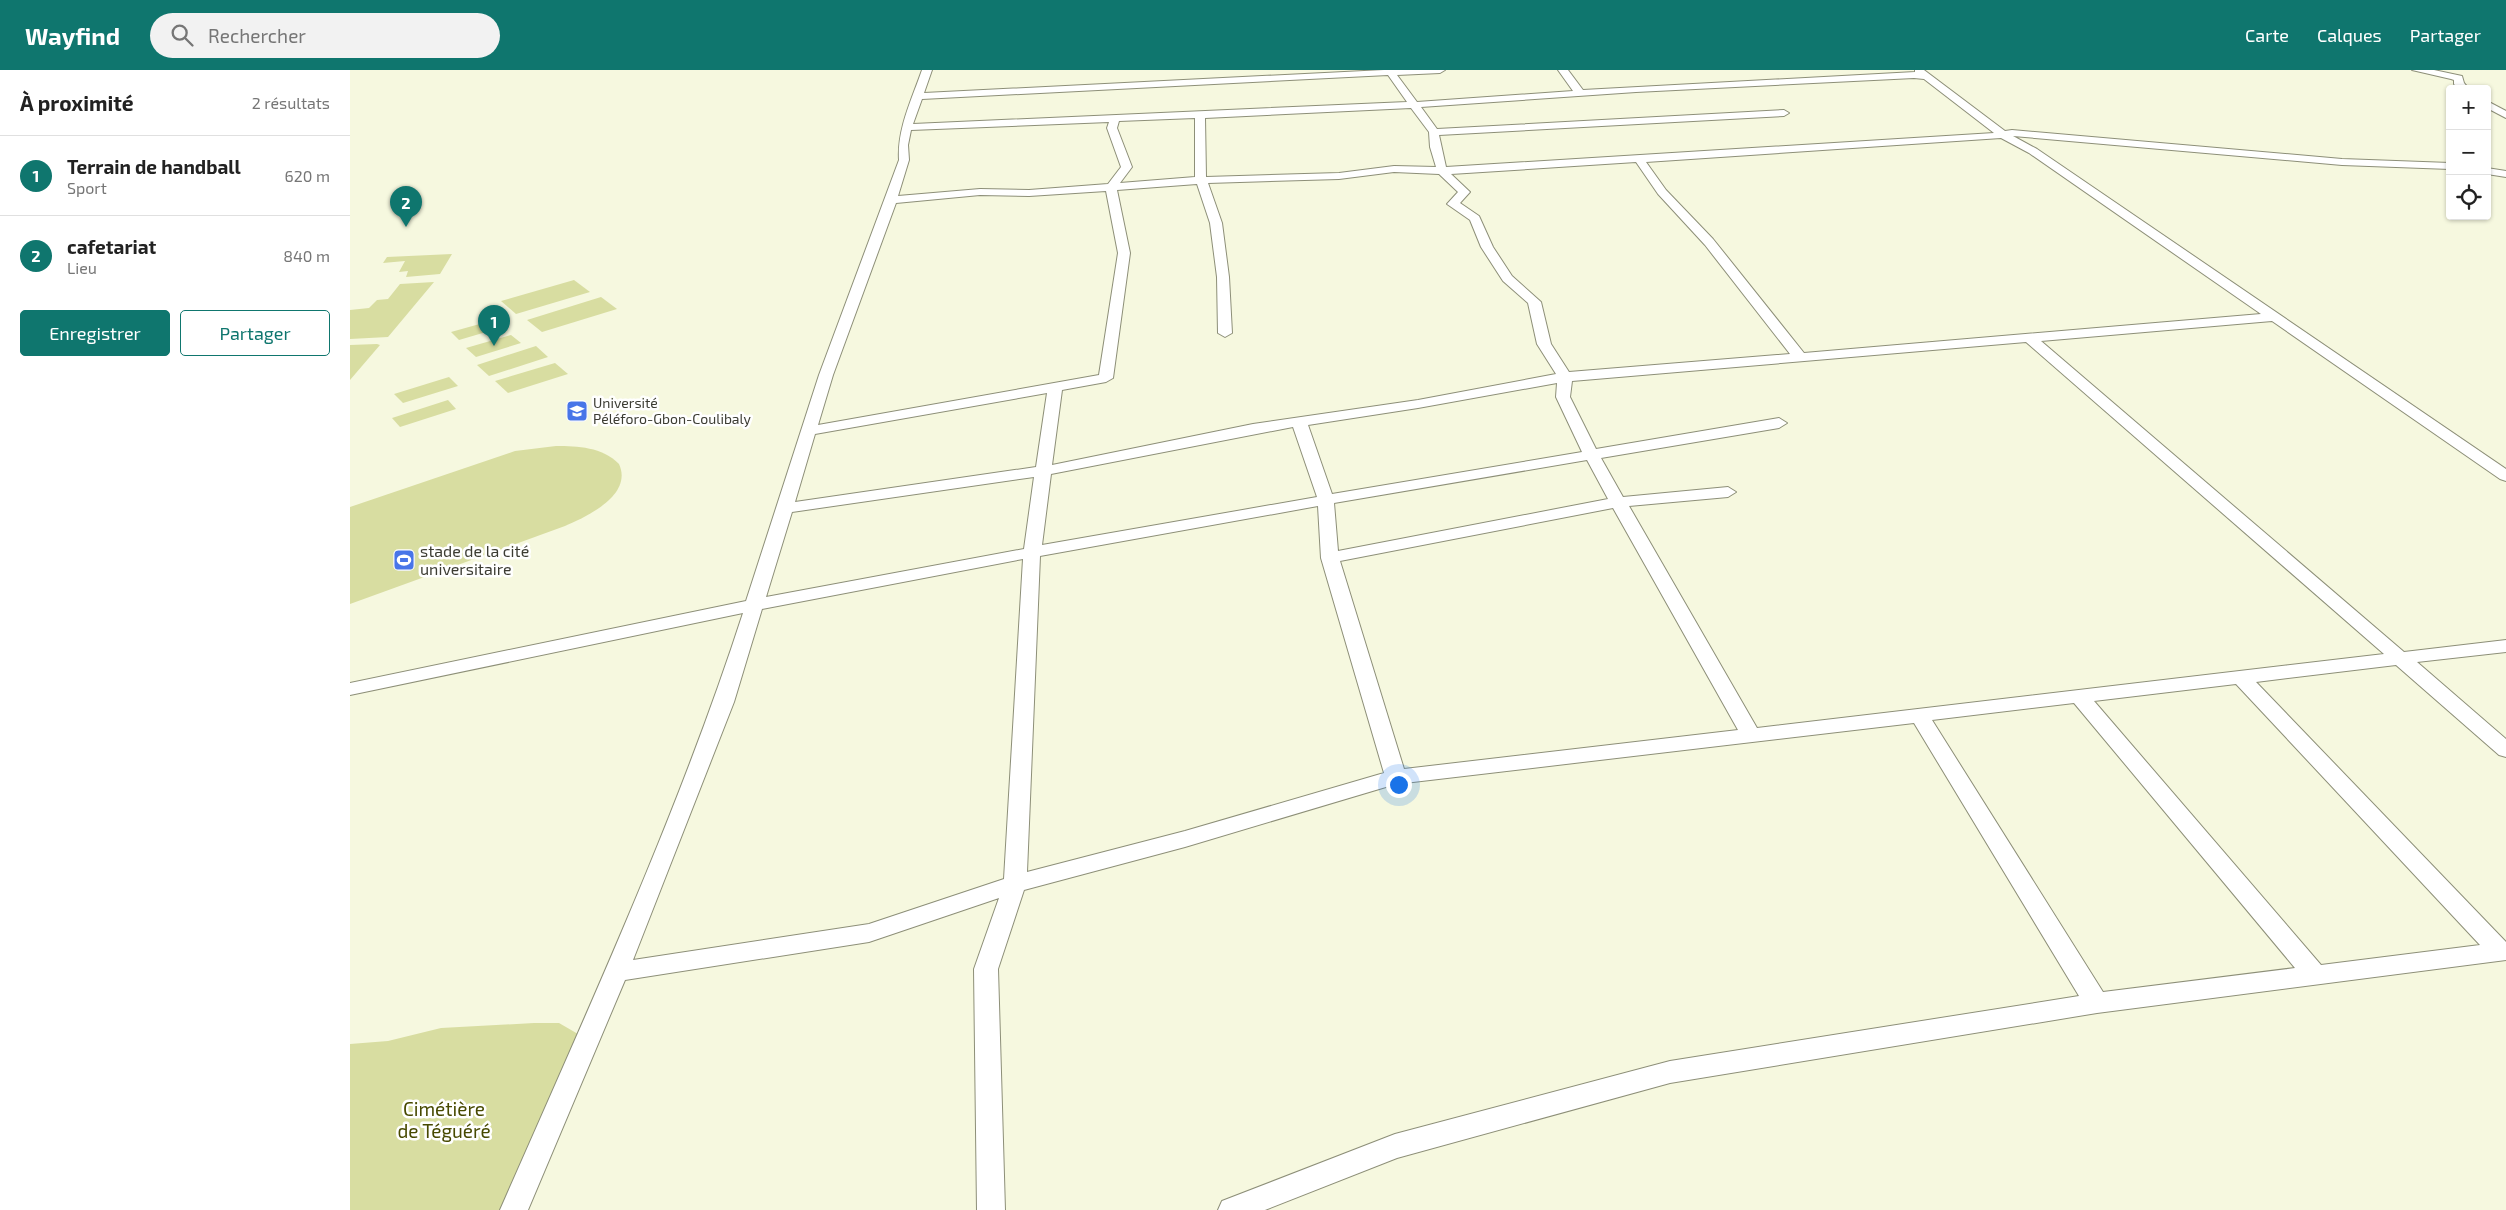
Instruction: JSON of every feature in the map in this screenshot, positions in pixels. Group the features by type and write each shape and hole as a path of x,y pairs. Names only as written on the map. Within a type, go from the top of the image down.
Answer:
{"street":[{"path":"514,1210 616,972 724,702 826,375 904,160 903,145 907,127 919,96 926,70"},
{"path":"1232,70 1233,85"},
{"path":"919,96 1233,85 1390,71 1440,70"},
{"path":"1563,70 1580,93"},
{"path":"1917,70 1930,77 2003,135 2033,151 2506,476"},
{"path":"2417,70 2459,78 2460,85"},
{"path":"1390,71 1416,104 1434,132 1435,147 1442,171 1464,192 1453,204 1475,218 1487,247 1507,278 1534,302 1544,344 1565,377 1563,397 1592,456 1751,735"},
{"path":"907,127 1200,115 1232,110 1466,102 1743,79 1914,75 1930,77"},
{"path":"2491,106 2506,115"},
{"path":"1434,132 1784,113"},
{"path":"1200,115 1202,180 1216,223 1223,277 1225,333"},
{"path":"808,431 1106,378 1124,253 1111,187 1127,167 1112,128 1115,119"},
{"path":"891,200 980,192 1029,192 1202,180 1339,176 1394,169 1442,171 2012,133 2342,162 2446,166"},
{"path":"1638,158 1662,192 1709,242 1799,356"},
{"path":"2491,172 2506,174"},
{"path":"784,508 1044,471 1253,429 1418,404 1565,377 2273,317"},
{"path":"2029,338 2506,750"},
{"path":"991,1210 986,969 1015,884 1032,552 1055,388"},
{"path":"1299,422 1326,500 1330,558 1396,777"},
{"path":"350,689 754,604 1032,552 1779,423"},
{"path":"1330,558 1619,502 1728,492"},
{"path":"616,972 869,933 1015,884 1185,839 1396,777 2506,646"},
{"path":"2240,677 2504,951"},
{"path":"2079,696 2315,975"},
{"path":"1919,715 2097,1004"},
{"path":"1232,1210 1394,1146 1670,1072 2097,1004 2504,951"}],"green space":[{"path":"452,254 440,274 406,277 408,271 399,272 405,261 383,263 387,257"},
{"path":"574,280 590,292 516,314 501,301"},
{"path":"434,282 388,337 350,339 350,310 369,308 377,300 388,299 400,284"},
{"path":"601,297 617,309 542,332 527,320"},
{"path":"494,320 503,327 459,340 451,332"},
{"path":"511,335 521,343 476,357 466,348"},
{"path":"350,345 380,345 350,380"},
{"path":"536,346 548,357 489,376 477,365"},
{"path":"555,363 568,374 508,393 495,381"},
{"path":"449,377 458,386 403,403 394,394"},
{"path":"448,400 456,409 400,427 392,418"},
{"name":"stade de la cité universitaire","path":"573,446 589,449 612,458 619,464 622,475 620,485 614,495 596,510 565,526 350,604 350,507 515,451"},
{"name":"Cimétière de Téguéré","path":"559,1023 578,1034 504,1210 350,1210 350,1044 388,1041 441,1028"}],"place":[{"name":"cafetariat","path":"406,227"},
{"name":"Terrain de handball","path":"494,346"},
{"name":"Université Péléforo-Gbon-Coulibaly","path":"577,411"},
{"name":"stade de la cité universitaire","path":"404,560"}]}
